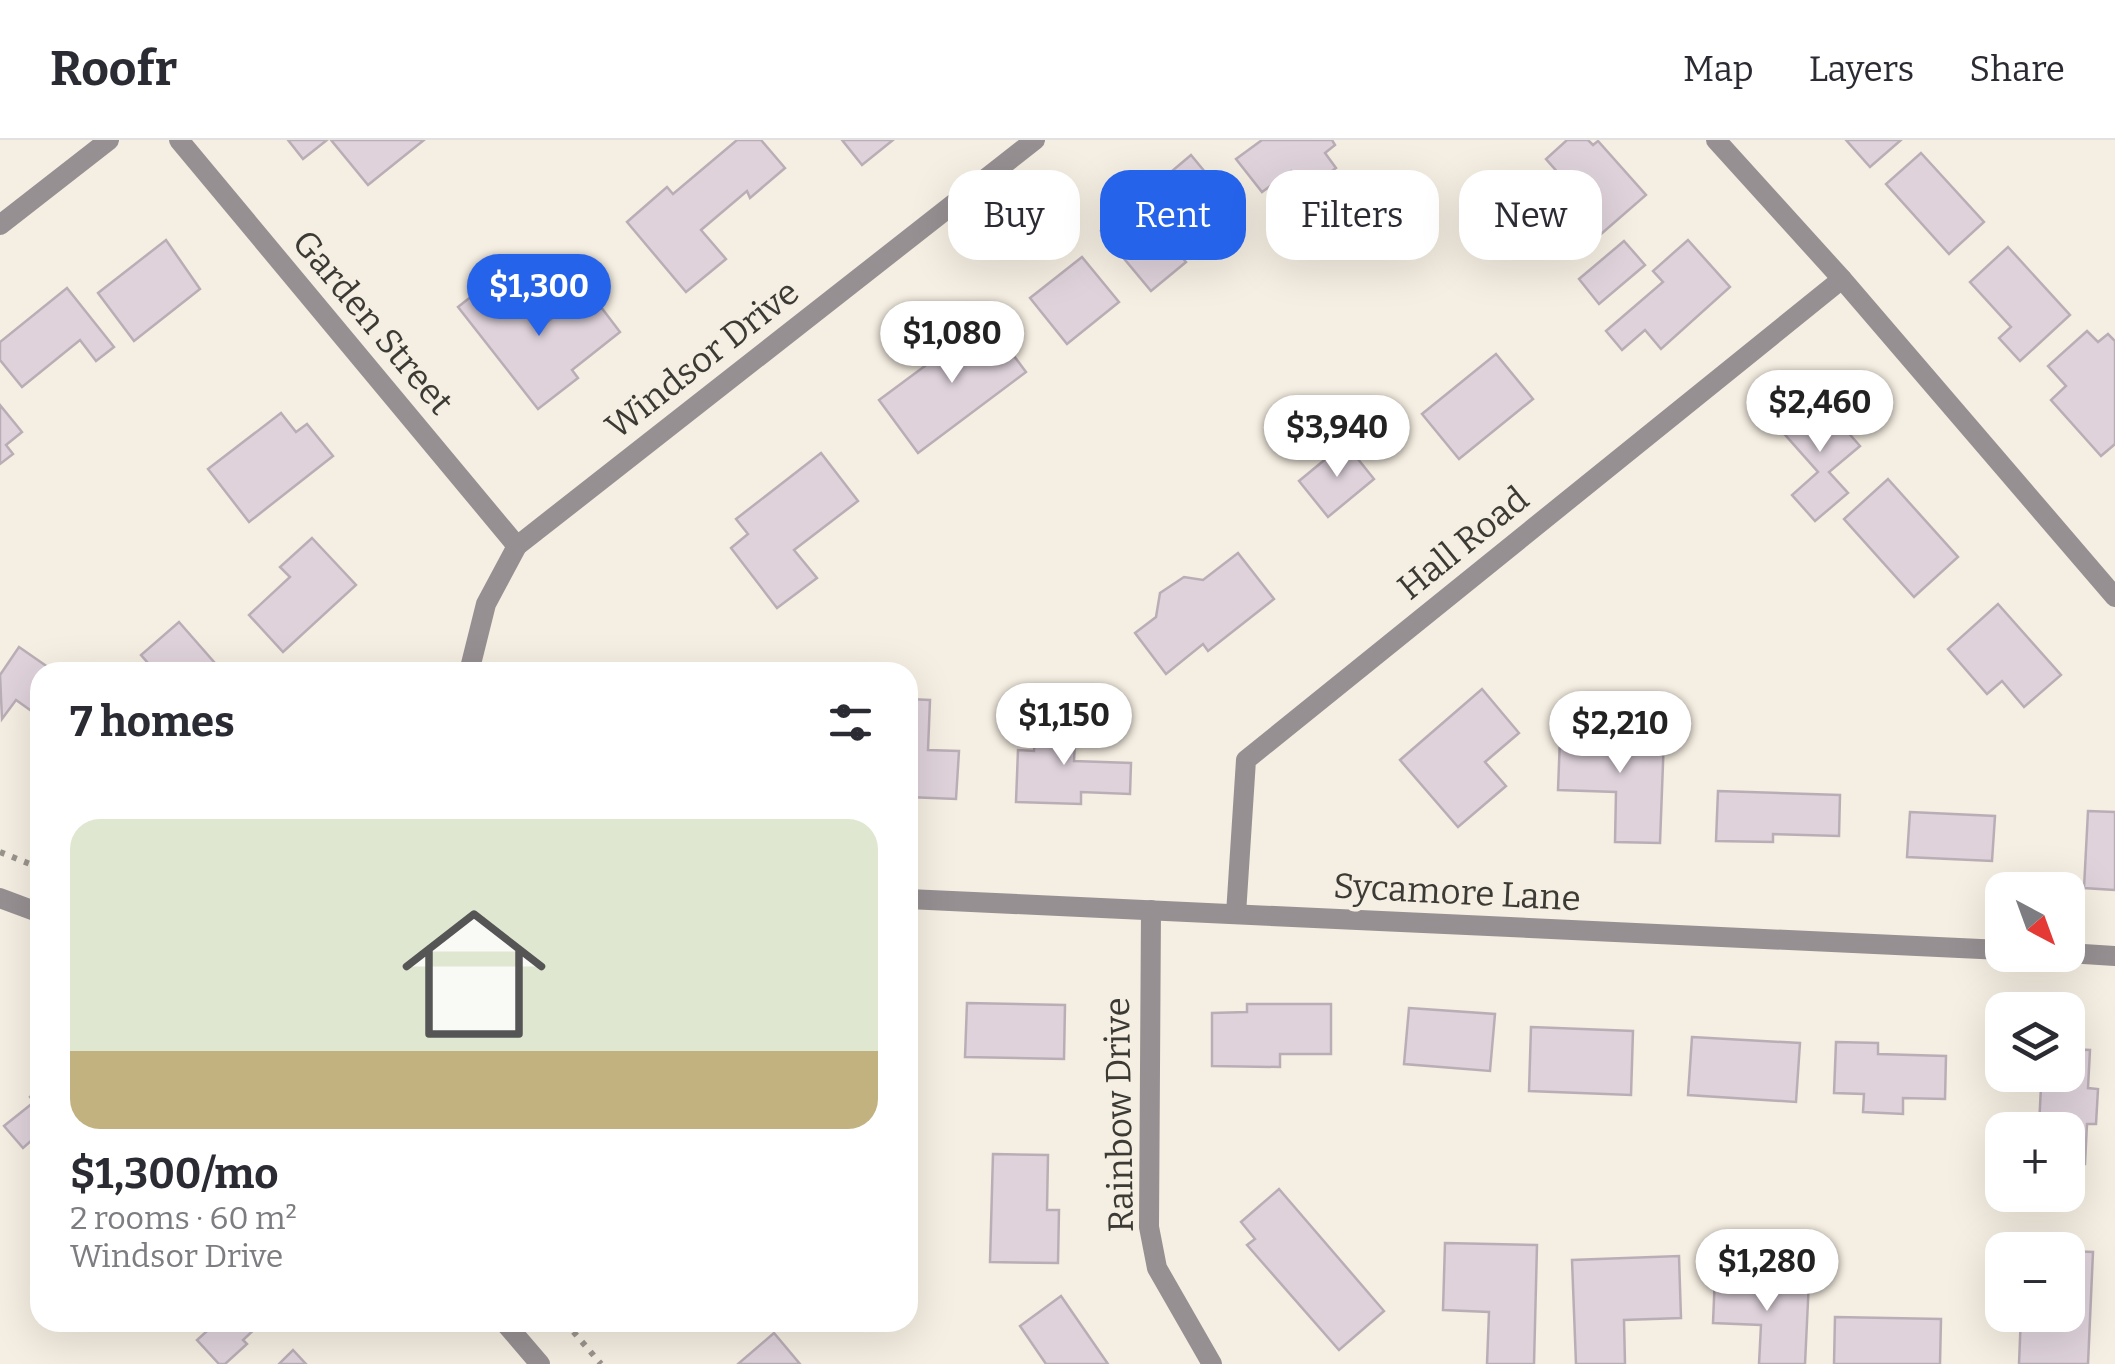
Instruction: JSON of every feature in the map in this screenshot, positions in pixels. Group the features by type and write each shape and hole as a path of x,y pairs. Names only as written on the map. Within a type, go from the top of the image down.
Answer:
{"street":[{"path":"0,225 109,140"},
{"name":"Garden Street","path":"179,140 517,546"},
{"name":"Windsor Drive","path":"472,662 486,604 517,546 1035,140"},
{"path":"1716,140 1842,279 2115,596"},
{"name":"Hall Road","path":"1236,914 1246,760 1842,279"},
{"path":"0,898 30,910"},
{"name":"Sycamore Lane","path":"918,900 1985,949"},
{"name":"Rainbow Drive","path":"1150,910 1149,1227 1157,1268 1212,1364"},
{"path":"2085,954 2115,956"},
{"path":"513,1332 540,1364"}],"path":[{"path":"0,852 30,864"},
{"path":"573,1332 600,1364"}],"building":[{"path":"288,140 327,140 303,159"},
{"path":"331,140 424,140 368,185"},
{"path":"737,140 761,140 785,168 750,198 747,191 701,230 726,259 686,292 627,222 667,187 673,194"},
{"path":"842,140 893,140 862,165"},
{"path":"1262,140 1332,140 1335,145 1325,153 1336,168 1266,170 1266,189 1262,192 1236,159"},
{"path":"1567,140 1588,140 1593,145 1598,141 1646,195 1602,233 1602,170 1556,170 1546,159"},
{"path":"1846,140 1901,140 1870,167"},
{"path":"1921,153 1984,222 1949,254 1886,184"},
{"path":"1191,155 1203,170 1173,170"},
{"path":"166,240 200,289 134,341 98,293"},
{"path":"1688,240 1730,287 1661,349 1645,330 1622,350 1606,331 1663,282 1653,271"},
{"path":"1624,241 1645,265 1599,304 1579,279"},
{"path":"2008,247 2070,315 2020,361 1999,338 2011,327 1970,282"},
{"path":"1080,259 1119,302 1067,344 1030,298"},
{"path":"1125,260 1184,260 1186,262 1151,291"},
{"path":"496,277 537,330 588,290 620,332 572,370 578,378 538,409 458,307"},
{"path":"67,288 114,347 96,361 80,340 22,387 0,360 0,342"},
{"path":"987,320 1026,372 918,453 879,400"},
{"path":"2087,331 2098,342 2108,334 2115,341 2115,444 2101,456 2051,400 2066,386 2048,366"},
{"path":"1496,354 1533,399 1459,459 1422,414"},
{"path":"1817,397 1860,446 1829,472 1848,493 1815,521 1792,495 1818,472 1780,429"},
{"path":"0,405 22,432 6,445 13,454 0,464"},
{"path":"281,413 296,432 307,424 333,456 249,522 208,469"},
{"path":"1345,443 1374,479 1328,517 1299,481"},
{"path":"821,453 858,501 794,550 817,578 777,608 731,548 748,534 736,519"},
{"path":"1888,479 1958,557 1914,597 1844,519"},
{"path":"312,538 356,585 283,652 249,615 290,577 280,567"},
{"path":"1238,553 1274,599 1208,651 1203,644 1166,674 1135,633 1156,617 1160,593 1184,577 1203,580"},
{"path":"1998,604 2061,675 2024,707 2002,681 1987,694 1948,649"},
{"path":"179,622 214,662 147,662 141,655"},
{"path":"19,647 41,662 30,662 30,710 16,700 2,719 0,675"},
{"path":"1482,689 1519,733 1485,762 1506,786 1458,827 1400,760"},
{"path":"918,699 930,700 928,750 959,751 956,799 918,797"},
{"path":"1036,718 1076,719 1074,761 1131,763 1130,794 1081,792 1081,804 1016,802 1018,750 1034,751"},
{"path":"1609,719 1645,720 1645,737 1664,737 1660,843 1615,842 1616,792 1558,790 1560,738 1608,739"},
{"path":"1718,791 1840,795 1839,836 1773,834 1773,842 1716,841"},
{"path":"2088,811 2115,812 2115,890 2085,888"},
{"path":"1910,812 1995,816 1992,861 1907,857"},
{"path":"967,1003 1065,1005 1064,1059 965,1057"},
{"path":"1247,1004 1331,1004 1331,1054 1280,1054 1280,1067 1212,1066 1212,1013 1247,1012"},
{"path":"1409,1008 1495,1014 1490,1071 1404,1064"},
{"path":"1531,1027 1633,1031 1631,1095 1529,1091"},
{"path":"1692,1037 1800,1043 1796,1102 1688,1095"},
{"path":"1836,1042 1878,1043 1878,1054 1946,1056 1945,1099 1903,1098 1903,1114 1863,1112 1864,1094 1834,1093"},
{"path":"2085,1050 2090,1050 2088,1088 2098,1089 2096,1124 2087,1124 2085,1164 2085,1112 2040,1112 2041,1092 2085,1092"},
{"path":"30,1105 30,1142 23,1148 4,1126"},
{"path":"993,1154 1048,1155 1047,1210 1059,1210 1058,1263 990,1262"},
{"path":"1279,1189 1384,1311 1339,1350 1247,1245 1255,1239 1241,1222"},
{"path":"1445,1243 1537,1245 1534,1364 1487,1364 1489,1312 1443,1310"},
{"path":"2085,1252 2093,1252 2088,1364 2019,1364 2020,1332 2085,1332"},
{"path":"1679,1256 1681,1318 1624,1320 1625,1364 1576,1364 1572,1260"},
{"path":"1715,1275 1809,1280 1805,1364 1759,1364 1761,1325 1713,1323"},
{"path":"1061,1296 1108,1364 1046,1364 1020,1326"},
{"path":"1835,1317 1941,1319 1940,1364 1834,1364"},
{"path":"206,1332 251,1332 243,1340 247,1344 225,1364 219,1364 197,1340"},
{"path":"774,1333 800,1364 738,1364"},
{"path":"293,1350 306,1364 279,1364"}]}
